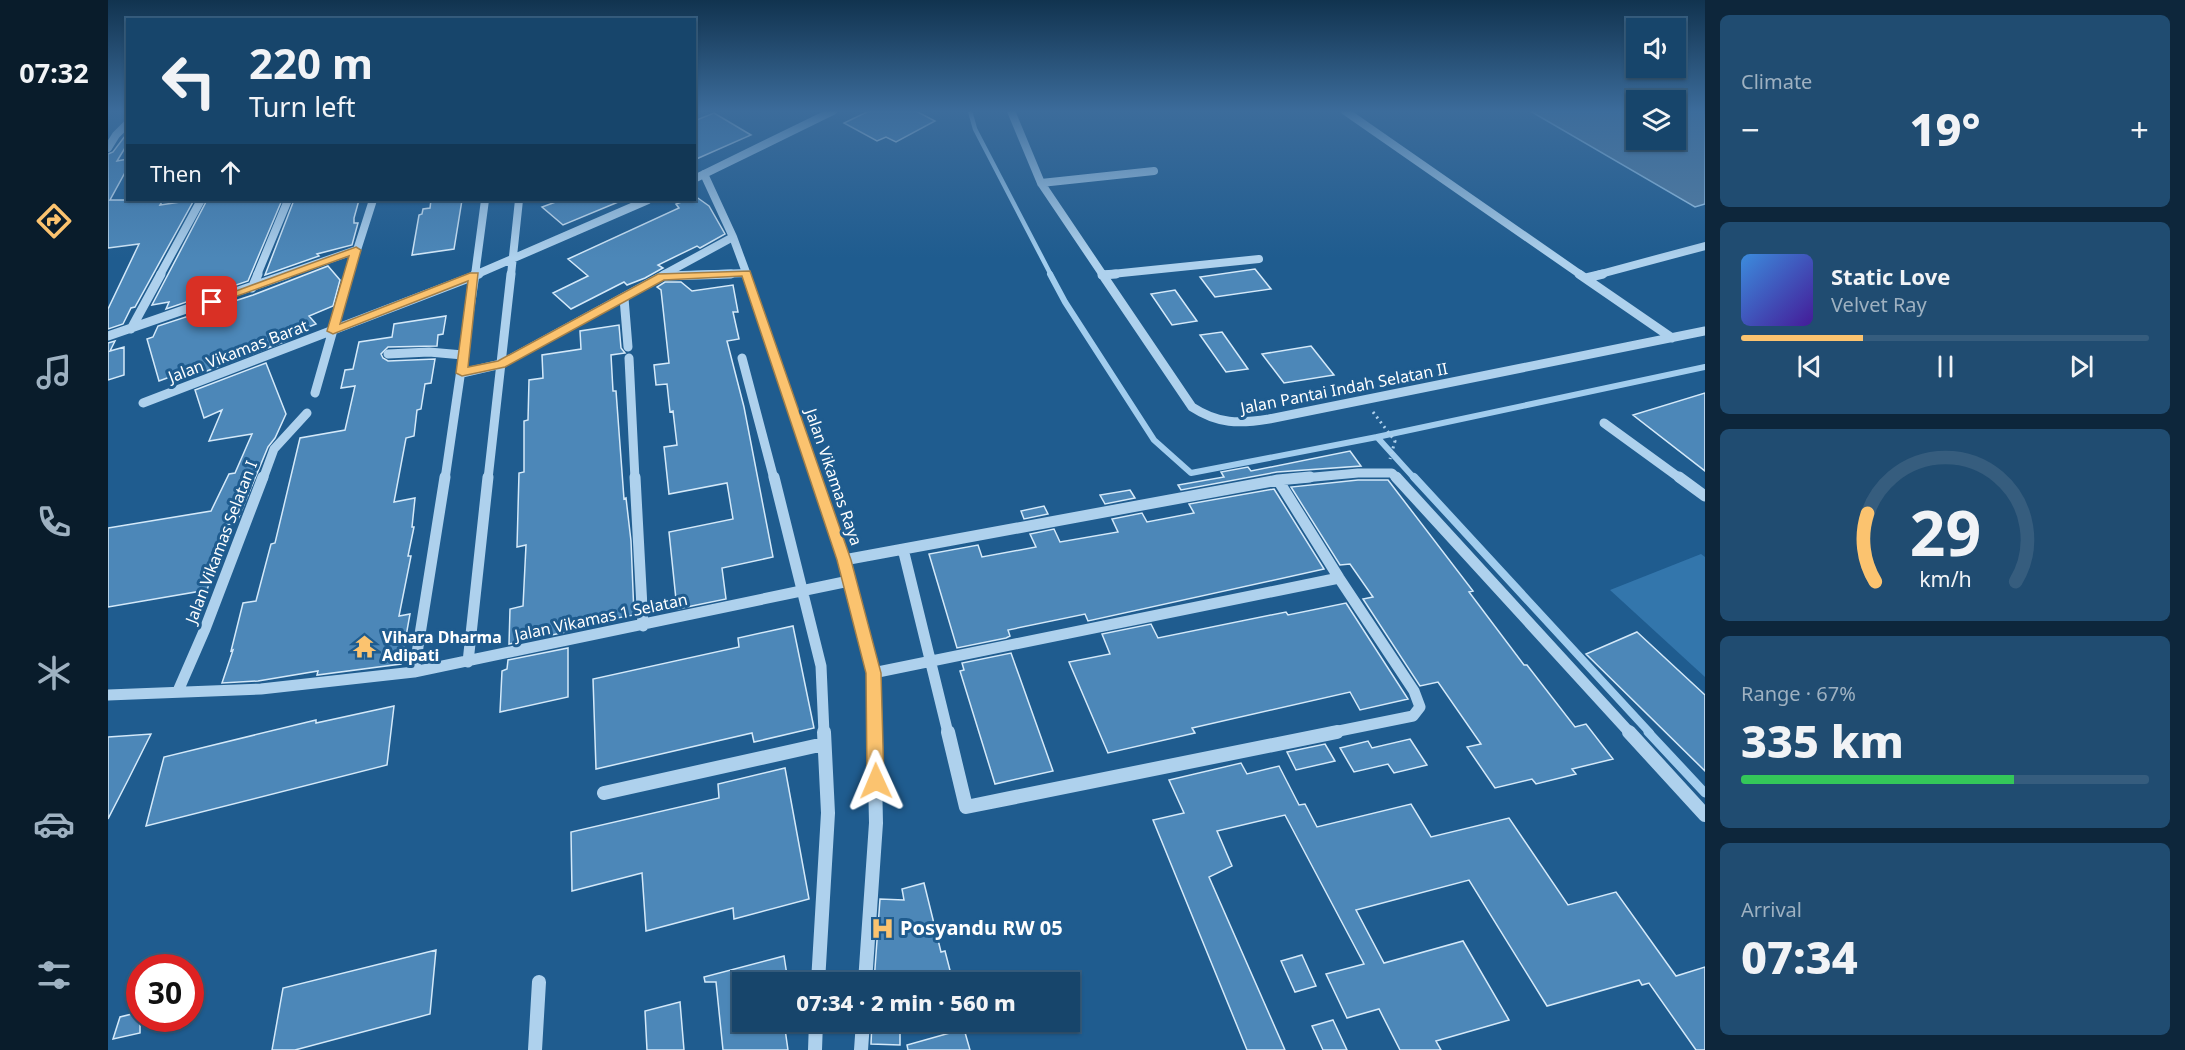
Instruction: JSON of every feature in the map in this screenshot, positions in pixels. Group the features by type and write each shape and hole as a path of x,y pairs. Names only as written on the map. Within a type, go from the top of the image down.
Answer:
{"street":[{"path":"699,176 732,160"},
{"name":"Jalan Pantai Indah Selatan II","path":"1031,160 1041,183 1192,407 1205,416 1227,423 1242,424 1269,419 1705,331"},
{"path":"1416,160 1672,338"},
{"path":"1041,183 1154,171"},
{"name":"Jalan Vikamas Raya","path":"699,176 733,237 746,273 844,560 873,673 876,823 866,972"},
{"path":"131,329 200,201"},
{"path":"252,288 288,201"},
{"path":"315,393 356,250 373,201"},
{"path":"414,672 466,372 464,355 477,274 485,201"},
{"path":"462,663 519,201"},
{"name":"Jalan Vikamas Barat","path":"143,404 512,261 646,201"},
{"path":"466,372 497,366 733,237"},
{"path":"1586,278 1705,246"},
{"path":"108,336 252,288 356,250"},
{"path":"1102,275 1259,259"},
{"path":"662,277 746,273"},
{"path":"624,298 643,626"},
{"path":"388,354 429,352 464,355"},
{"path":"742,358 804,591 821,666 828,813 819,972"},
{"name":"Jalan Vikamas Selatan I","path":"178,691 205,629 274,449 307,413"},
{"path":"1604,423 1705,496"},
{"path":"844,560 1278,480 1358,472 1392,473 1705,815"},
{"path":"903,549 966,807 1413,716 1420,707 1414,691 1339,578 1278,480"},
{"path":"873,673 1339,578"},
{"name":"Jalan Vikamas 1 Selatan","path":"108,695 261,689 414,672 643,626 849,581"},
{"path":"604,792 824,744"},
{"path":"535,1050 539,982"},
{"path":"815,1050 816,1032"},
{"path":"861,1050 862,1032"}],"path":[{"path":"1383,426 1395,441 1392,445 1394,451"}],"shaded area":[{"path":"1614,160 1705,160 1705,204 1695,207"},
{"path":"1701,554 1705,557 1705,677 1610,590"}],"building":[{"path":"108,160 126,160 126,171 110,200 162,201 160,205 193,201 135,307 131,308 123,324 108,329 108,309 139,244 108,248"},
{"path":"696,197 709,206 725,234 700,248 697,246 658,265 663,268 645,278 627,285 624,282 571,309 553,293 588,276 568,259 679,208 676,204 696,201"},
{"path":"206,201 282,201 248,281 166,309 169,302 152,305"},
{"path":"294,201 359,201 354,218 354,223 358,223 352,245 317,254 319,256 265,275"},
{"path":"431,201 462,201 454,249 412,255 419,215 422,214 423,209 430,208"},
{"path":"558,201 621,201 563,225 542,207"},
{"path":"328,266 340,280 333,306 309,316 316,324 284,337 286,341 191,377 189,370 159,381 147,339 153,337 158,326 253,295"},
{"path":"1255,269 1271,289 1215,297 1200,277"},
{"path":"665,282 681,282 692,291 733,285 738,312 733,312 739,339 727,341 744,407 773,557 722,568 726,599 677,609 669,532 733,519 727,483 669,494 664,447 677,445 667,384 656,385 654,365 669,363 661,290 657,287"},
{"path":"1175,290 1197,321 1172,325 1151,294"},
{"path":"446,316 443,334 438,335 437,346 388,347 381,354 388,361 435,359 431,383 425,384 421,409 417,410 414,436 406,438 394,502 415,498 412,527 414,527 408,556 411,556 399,616 410,614 401,664 317,675 318,671 258,681 222,683 233,650 231,651 243,603 256,601 271,544 275,543 300,438 345,430 355,386 341,388 345,370 353,369 359,342 392,337 394,324"},
{"path":"619,325 621,348 625,353 611,355 624,499 626,498 631,541 634,615 584,624 585,628 509,644 510,609 523,606 526,545 517,547 519,473 524,472 524,421 528,420 529,380 543,378 542,355 581,349 580,331"},
{"path":"1222,332 1248,369 1226,372 1200,335"},
{"path":"115,341 110,351 124,347 124,375 108,380 108,343"},
{"path":"1311,346 1334,375 1284,383 1262,354"},
{"path":"266,363 286,414 275,438 268,447 236,524 228,525 207,590 108,607 108,528 211,511 229,474 235,473 252,434 209,441 222,410 204,418 195,390"},
{"path":"1705,393 1705,471 1633,415"},
{"path":"1350,451 1361,466 1277,472 1181,490 1178,485 1224,477 1221,472 1248,467 1251,471"},
{"path":"1358,480 1388,480 1473,591 1469,592 1524,665 1527,665 1575,727 1586,724 1613,759 1572,769 1576,774 1536,784 1532,779 1495,788 1467,747 1481,744 1438,682 1420,686 1363,599 1373,597 1350,564 1340,565 1291,487"},
{"path":"1274,489 1324,569 1088,621 1085,614 1008,630 1010,636 1006,638 957,648 929,554 978,545 982,557 1036,547 1030,534 1054,529 1060,542 1118,532 1112,519 1142,513 1147,522 1194,513 1189,504"},
{"path":"1130,490 1135,498 1105,504 1100,495"},
{"path":"1044,506 1048,514 1024,519 1021,511"},
{"path":"1346,603 1408,699 1360,710 1350,692 1192,728 1195,733 1108,753 1069,662 1110,654 1102,634 1151,624 1158,638 1286,612 1288,615"},
{"path":"793,626 814,728 754,742 752,733 596,769 593,679 739,647 738,638"},
{"path":"1637,632 1705,695 1705,771 1586,654"},
{"path":"568,648 568,697 500,712 502,671 507,669 508,660"},
{"path":"1011,653 1053,771 995,784 960,671 964,670 962,663"},
{"path":"394,706 387,765 146,826 164,757 316,720 316,723"},
{"path":"151,734 128,780 108,819 108,737"},
{"path":"1410,739 1427,765 1394,773 1388,764 1354,772 1340,748 1368,741 1372,748"},
{"path":"1325,744 1335,761 1296,770 1287,752"},
{"path":"1241,763 1247,774 1279,766 1299,805 1305,804 1317,827 1411,804 1431,837 1509,818 1568,905 1616,892 1676,976 1705,967 1705,1050 1696,1050 1649,983 1642,985 1639,980 1547,1006 1469,880 1356,910 1384,963 1463,941 1509,1020 1436,1041 1441,1050 1400,1050 1379,1009 1347,1018 1326,974 1364,964 1285,815 1217,831 1232,866 1209,877 1285,1050 1247,1050 1153,820 1184,813 1169,780"},
{"path":"785,768 809,899 734,919 733,908 646,931 642,873 572,891 571,832 719,798 718,784"},
{"path":"924,883 941,952 945,951 950,972 875,972 880,899 904,900 902,889"},
{"path":"436,950 430,1014 295,1050 272,1050 283,988"},
{"path":"1302,955 1316,986 1295,992 1281,961"},
{"path":"784,956 786,972 732,972 732,1032 785,1032 788,1050 723,1050 716,982 705,982 704,977"},
{"path":"680,1002 684,1050 647,1050 645,1011"},
{"path":"126,1016 126,1032 140,1033 113,1039 120,1017"},
{"path":"1333,1020 1347,1050 1323,1050 1312,1026"},
{"path":"872,1032 900,1032 900,1045 871,1044"},
{"path":"953,1032 965,1032 970,1050 908,1050 907,1045"}],"waterway":[{"path":"991,160 1051,275"},
{"path":"1050,274 1065,302 1154,440 1191,473 1377,437"},
{"path":"1377,437 1705,367"},
{"path":"1377,437 1415,479"},
{"path":"1414,477 1650,733"},
{"path":"1648,732 1705,793"}],"place":[{"name":"Vihara Dharma Adipati","path":"364,646"},
{"name":"Posyandu RW 05","path":"882,928"}],"route":[{"path":"212,302 356,250 333,331 474,275 462,373 492,368 501,364 662,277 746,273 844,560 873,673 876,781"}]}
